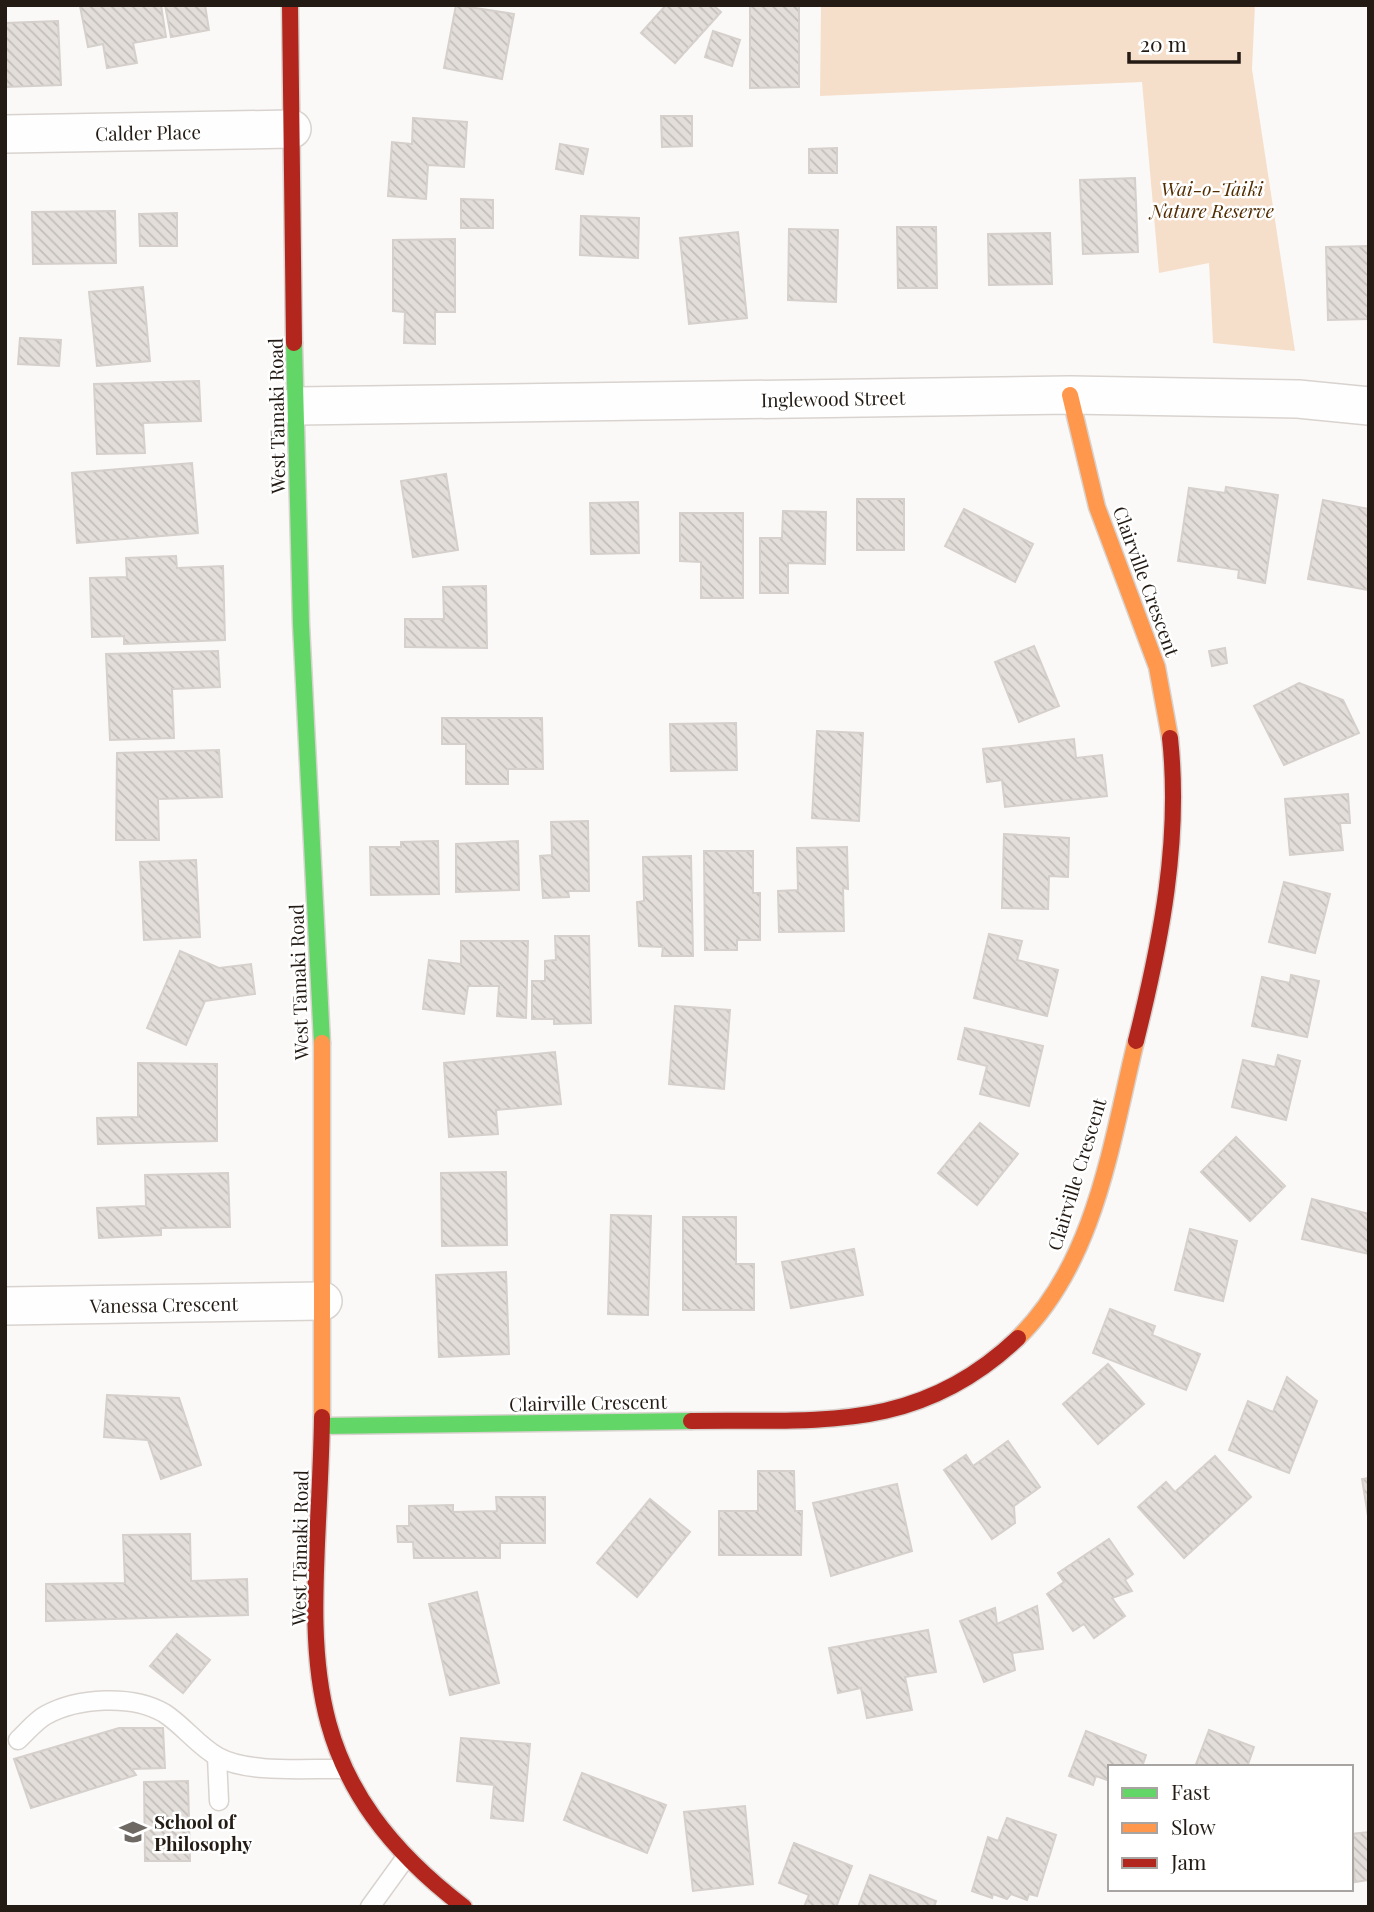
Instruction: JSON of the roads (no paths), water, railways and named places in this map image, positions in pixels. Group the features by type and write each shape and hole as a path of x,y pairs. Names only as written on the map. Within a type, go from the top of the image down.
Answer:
{"street":[{"name":"West Tāmaki Road","path":"289,5 301,628 316,879 322,1077 323,1426 320,1679 330,1734 364,1810 404,1860 464,1907"},
{"name":"Calder Place","path":"5,134 292,129"},
{"name":"Inglewood Street","path":"296,406 1070,395 1298,399 1369,406"},
{"name":"Clairville Crescent","path":"323,1426 828,1419 875,1414 908,1407 956,1384 1009,1345 1060,1288 1083,1234 1103,1172 1153,980 1167,913 1176,820 1168,716 1150,639 1103,522 1085,469 1070,395"},
{"name":"Vanessa Crescent","path":"5,1306 323,1301"}],"lane":[{"path":"18,1740 43,1716 68,1706 120,1701 144,1704 164,1713 217,1756 258,1766 344,1769"},
{"path":"217,1756 219,1801"},
{"path":"370,1907 404,1860"}],"place":[{"name":"School of Philosophy","path":"133,1832"}],"park label":[{"name":"Wai-o-Taiki Nature Reserve","path":"1212,199"}]}
